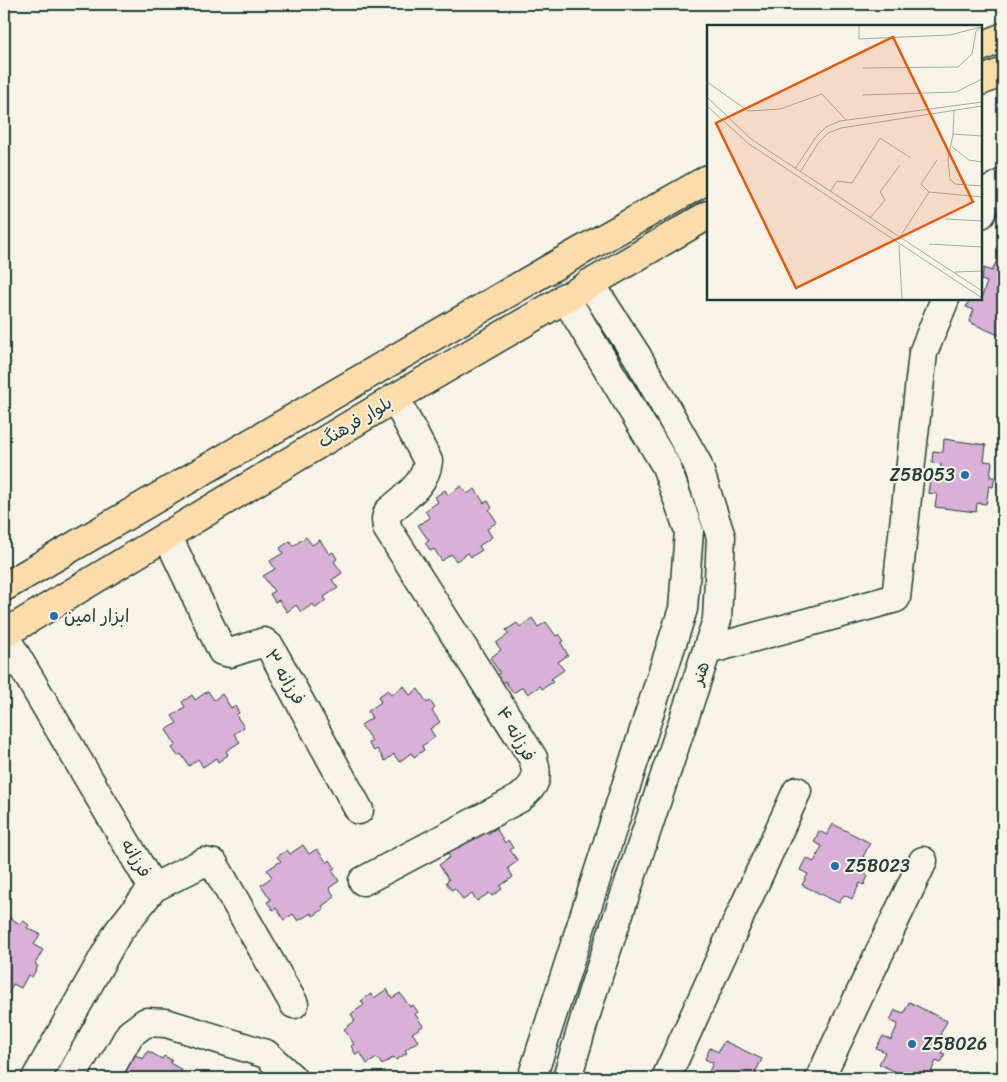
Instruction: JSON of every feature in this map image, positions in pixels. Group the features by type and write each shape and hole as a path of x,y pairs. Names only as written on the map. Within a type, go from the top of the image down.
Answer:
{"main road":[{"path":"982,47 1003,37"},
{"path":"982,81 1003,72"},
{"name":"بلوار فرهنگ","path":"4,587 549,269 707,180"},
{"name":"بلوار فرهنگ","path":"4,635 395,398 707,216"},
{"path":"574,255 590,283"},
{"path":"549,269 565,297"}],"street":[{"path":"982,211 990,190 1003,183"},
{"name":"هنر","path":"567,1078 594,991 718,620 721,537 697,463 637,356 590,283"},
{"name":"هنر","path":"532,1078 683,609 689,531 666,466 565,297"},
{"path":"708,650 896,598 923,353 945,300"},
{"name":"فرزانه ۴","path":"362,881 520,798 531,788 537,773 533,758 387,528 386,519 388,512 423,480 428,470 428,461 395,398"},
{"name":"فرزانه ۳","path":"167,535 222,651 230,653 264,642 270,647 359,810"},
{"name":"فرزانه","path":"4,635 153,888 118,932 36,1078"},
{"path":"666,1078 797,791"},
{"path":"153,888 204,862 214,864 294,1004"},
{"path":"820,1078 923,862"},
{"path":"105,1078 130,1034 146,1022 166,1023 266,1054 292,1078"}],"building":[{"path":"997,260 1003,263 1003,337 969,322 974,310 966,307 970,300 982,300 987,282 982,280 984,268 992,271"},
{"name":"Z5B053","path":"944,439 986,445 984,461 992,462 990,477 995,477 993,487 989,486 986,504 977,503 976,512 935,507 937,494 928,493 930,480 938,481 940,473 941,464 932,463 933,451 943,452"},
{"path":"461,486 467,494 475,489 484,503 488,501 492,508 489,510 497,522 487,529 492,537 479,546 482,550 471,557 468,553 456,561 451,554 442,561 434,549 431,551 425,543 429,541 418,525 430,518 425,511 438,502 435,497 445,490 448,495"},
{"path":"306,537 312,545 320,540 329,554 333,552 337,559 334,561 342,573 332,580 338,588 324,597 326,600 316,608 313,604 301,612 296,605 287,612 279,600 275,602 270,594 274,591 263,576 275,569 270,561 283,553 280,548 290,541 293,546"},
{"path":"532,618 538,627 546,622 556,636 559,634 564,641 561,643 568,655 558,662 564,670 551,679 553,682 542,689 540,686 528,694 523,687 513,693 505,681 502,684 497,675 500,673 490,658 501,650 496,643 509,634 506,630 517,623 520,627"},
{"path":"404,686 410,695 418,689 427,703 430,701 435,708 432,711 440,722 430,729 435,737 422,746 424,750 414,757 411,753 399,762 394,754 385,761 377,749 374,751 368,743 372,741 361,725 372,718 368,711 381,702 378,697 388,690 391,695"},
{"path":"208,691 214,700 222,694 231,708 235,706 239,713 236,715 244,727 234,734 240,742 226,751 228,755 218,762 216,758 203,767 198,759 189,766 181,754 178,756 172,748 176,745 166,730 177,723 172,716 185,707 182,702 192,695 195,700"},
{"name":"Z5B023","path":"833,824 870,843 863,857 871,860 865,874 868,876 864,885 860,883 852,899 844,895 839,903 802,885 808,874 800,870 806,858 814,862 822,846 814,842 819,831 827,835"},
{"path":"482,825 488,834 496,828 505,843 508,840 513,848 510,850 518,861 508,868 513,877 500,886 502,889 492,896 489,893 477,901 472,894 463,900 455,888 451,890 446,882 449,880 439,865 450,857 446,850"},
{"path":"303,845 309,854 317,849 327,863 330,860 335,868 332,870 339,881 329,888 335,897 322,906 324,909 313,916 311,913 298,921 293,914 284,920 276,908 273,910 267,902 271,900 261,885 272,877 267,870 281,861 277,857 287,850 290,854"},
{"path":"5,915 20,924 22,920 29,925 27,928 40,934 34,945 43,950 35,964 38,966 32,977 28,975 21,988 13,984 8,994 4,992"},
{"path":"387,989 392,998 400,993 410,1007 413,1005 418,1012 415,1014 423,1026 412,1033 418,1041 405,1050 407,1053 396,1060 394,1057 382,1065 377,1058 367,1064 360,1052 356,1055 351,1046 354,1044 344,1029 355,1021 351,1014 364,1005 361,1001 371,994 374,998"},
{"name":"Z5B026","path":"909,1002 947,1021 940,1035 948,1039 941,1053 945,1054 941,1063 936,1061 929,1077 920,1073 917,1078 909,1078 879,1064 885,1052 876,1048 883,1036 891,1040 898,1024 890,1021 895,1010 904,1013"},
{"path":"724,1041 762,1059 755,1073 762,1078 706,1078 713,1063 705,1059 710,1048 718,1052"},
{"path":"148,1051 162,1059 164,1056 172,1060 170,1063 182,1070 178,1078 120,1078 134,1054 143,1059"}],"place":[{"name":"Z5B053","path":"965,475"},
{"name":"ابزار امین","path":"54,616"},
{"name":"Z5B023","path":"835,866"},
{"name":"Z5B026","path":"912,1044"}]}
